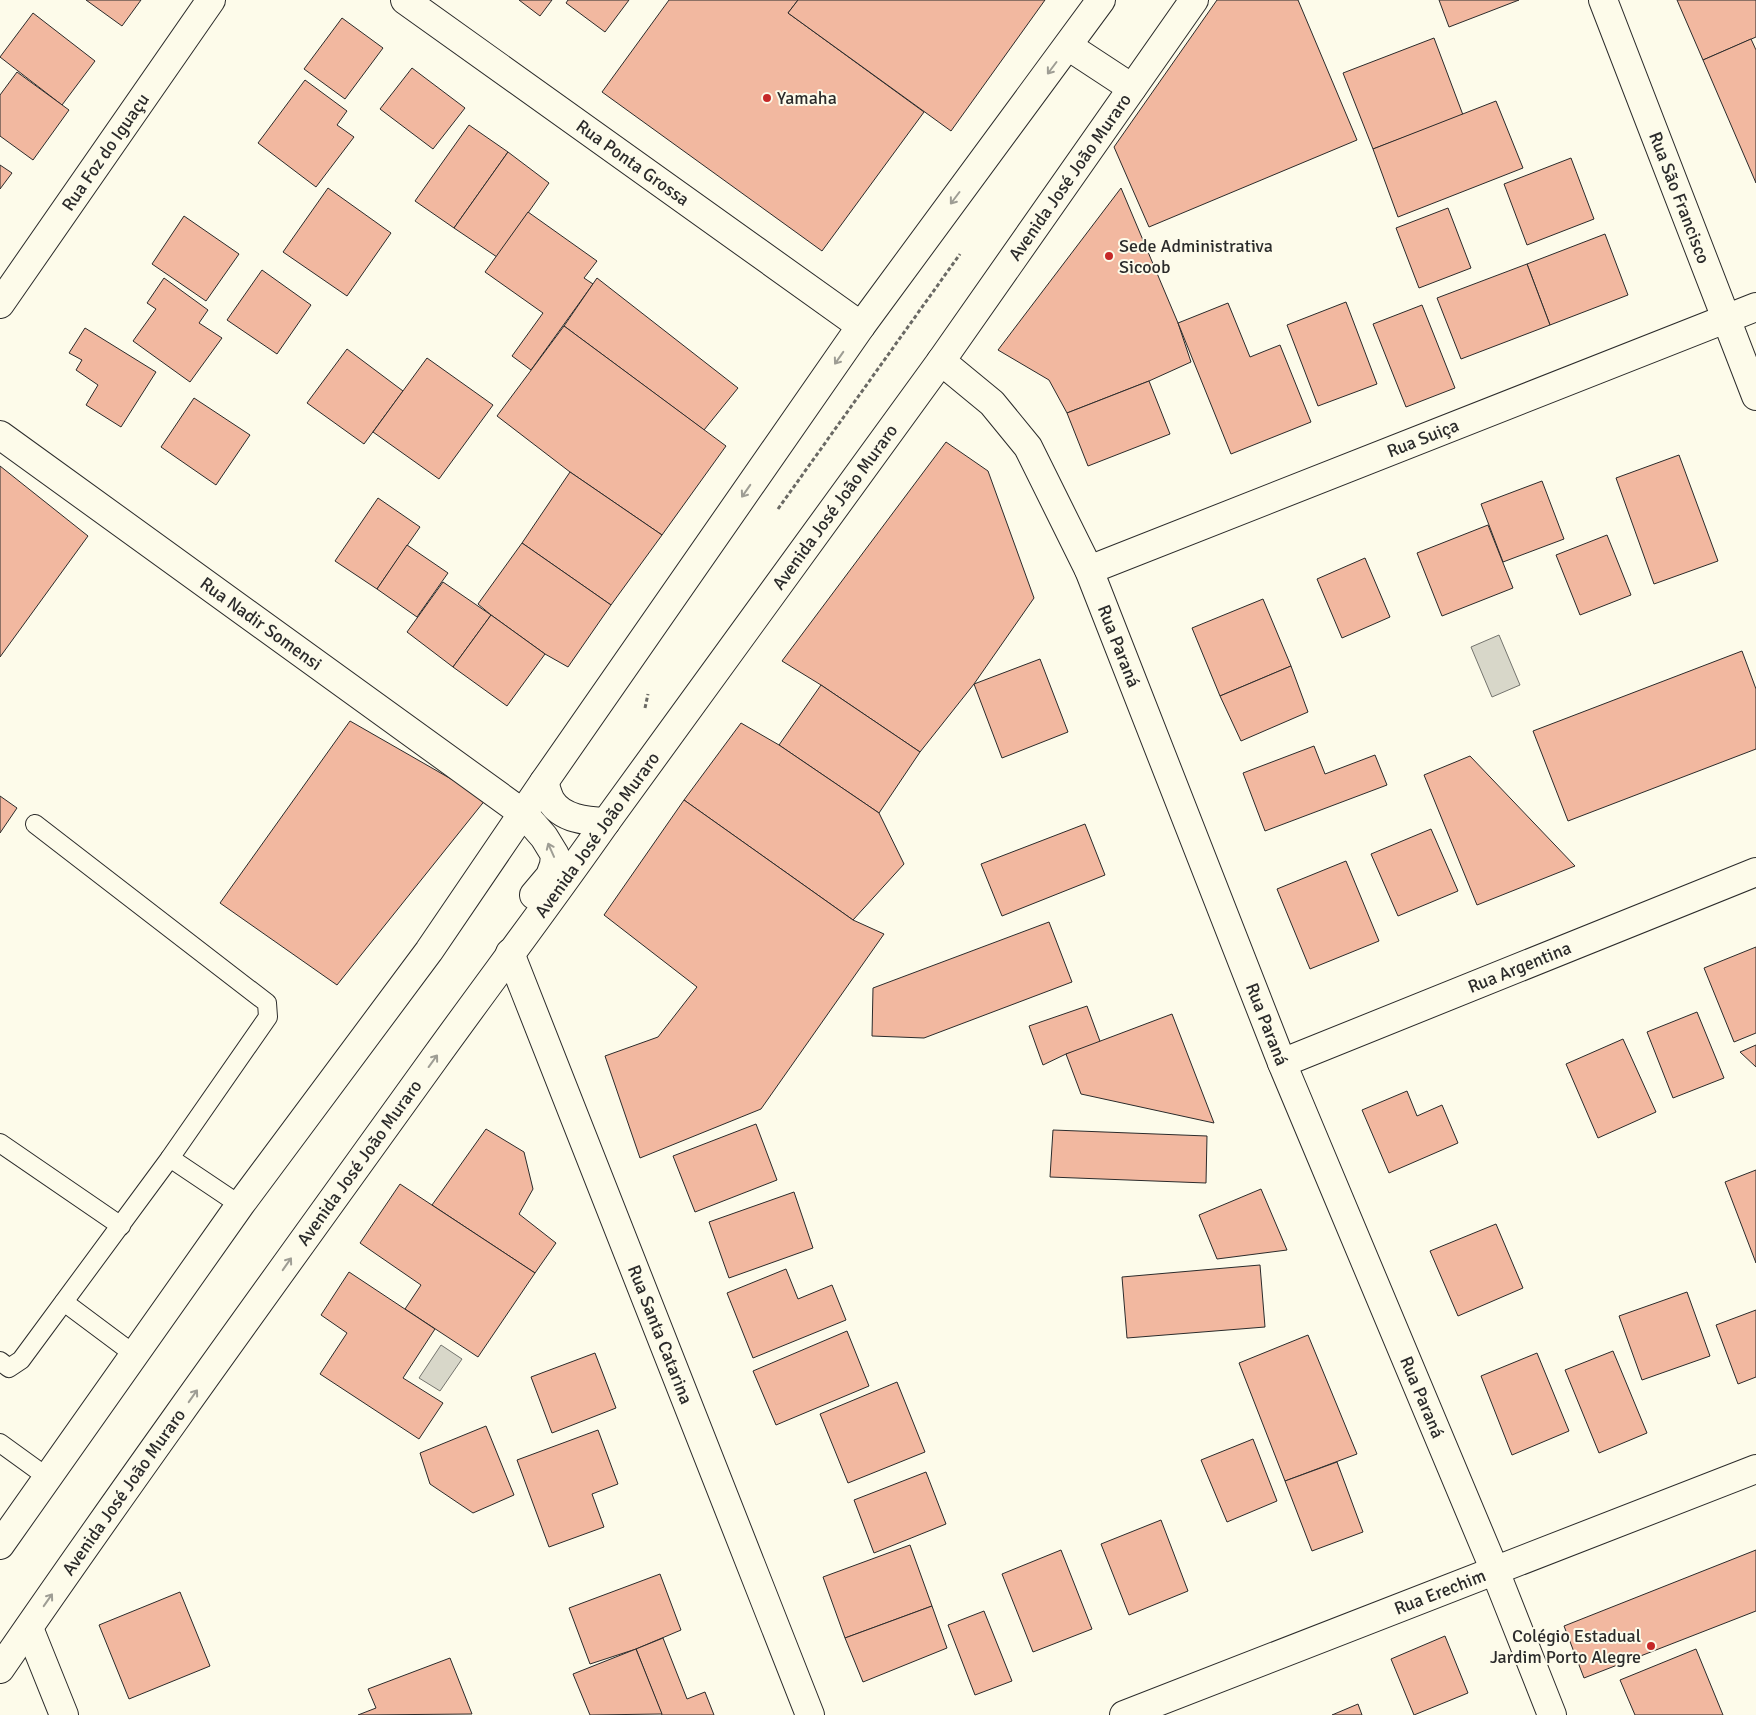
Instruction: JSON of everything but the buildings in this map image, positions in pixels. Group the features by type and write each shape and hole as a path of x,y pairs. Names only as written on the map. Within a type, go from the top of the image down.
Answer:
{"street":[{"name":"Rua Foz do Iguaçu","path":"0,304 211,0"},
{"name":"Rua Ponta Grossa","path":"405,0 861,326"},
{"path":"0,1545 240,1205 429,952 544,782 861,326 1101,0"},
{"name":"Avenida José João Muraro","path":"0,1669 299,1246 941,361 1194,0"},
{"name":"Rua São Francisco","path":"1604,0 1756,396"},
{"path":"1068,46 1132,88"},
{"name":"Rua Suiça","path":"1088,570 1756,307"},
{"name":"Rua Paraná","path":"941,361 992,404 1028,447 1088,570 1282,1063 1495,1571 1552,1715"},
{"name":"Rua Nadir Somensi","path":"0,435 524,814 544,837 555,855 554,866 550,876 525,906 509,934 507,943 510,953"},
{"path":"544,782 550,800 557,808 583,821 606,822"},
{"name":"Rua Argentina","path":"1282,1063 1756,872"},
{"name":"Rua Santa Catarina","path":"510,953 810,1715"},
{"name":"Rua Erechim","path":"1124,1715 1756,1469"},
{"path":"28,1628 64,1715"}],"lane":[{"path":"0,1361 9,1368 21,1360 170,1158 268,1017 266,1003 35,824"},
{"path":"0,1143 121,1226"},
{"path":"170,1158 240,1205"},
{"path":"64,1302 135,1355"},
{"path":"0,1443 47,1477"}],"shaded area":[{"path":"1499,635 1520,685 1492,697 1471,647"},
{"path":"441,1345 462,1359 440,1391 419,1378"}],"place":[{"name":"Yamaha","path":"767,98"},
{"name":"Sede Administrativa Sicoob","path":"1109,256"},
{"name":"Colégio Estadual Jardim Porto Alegre","path":"1651,1646"}]}
